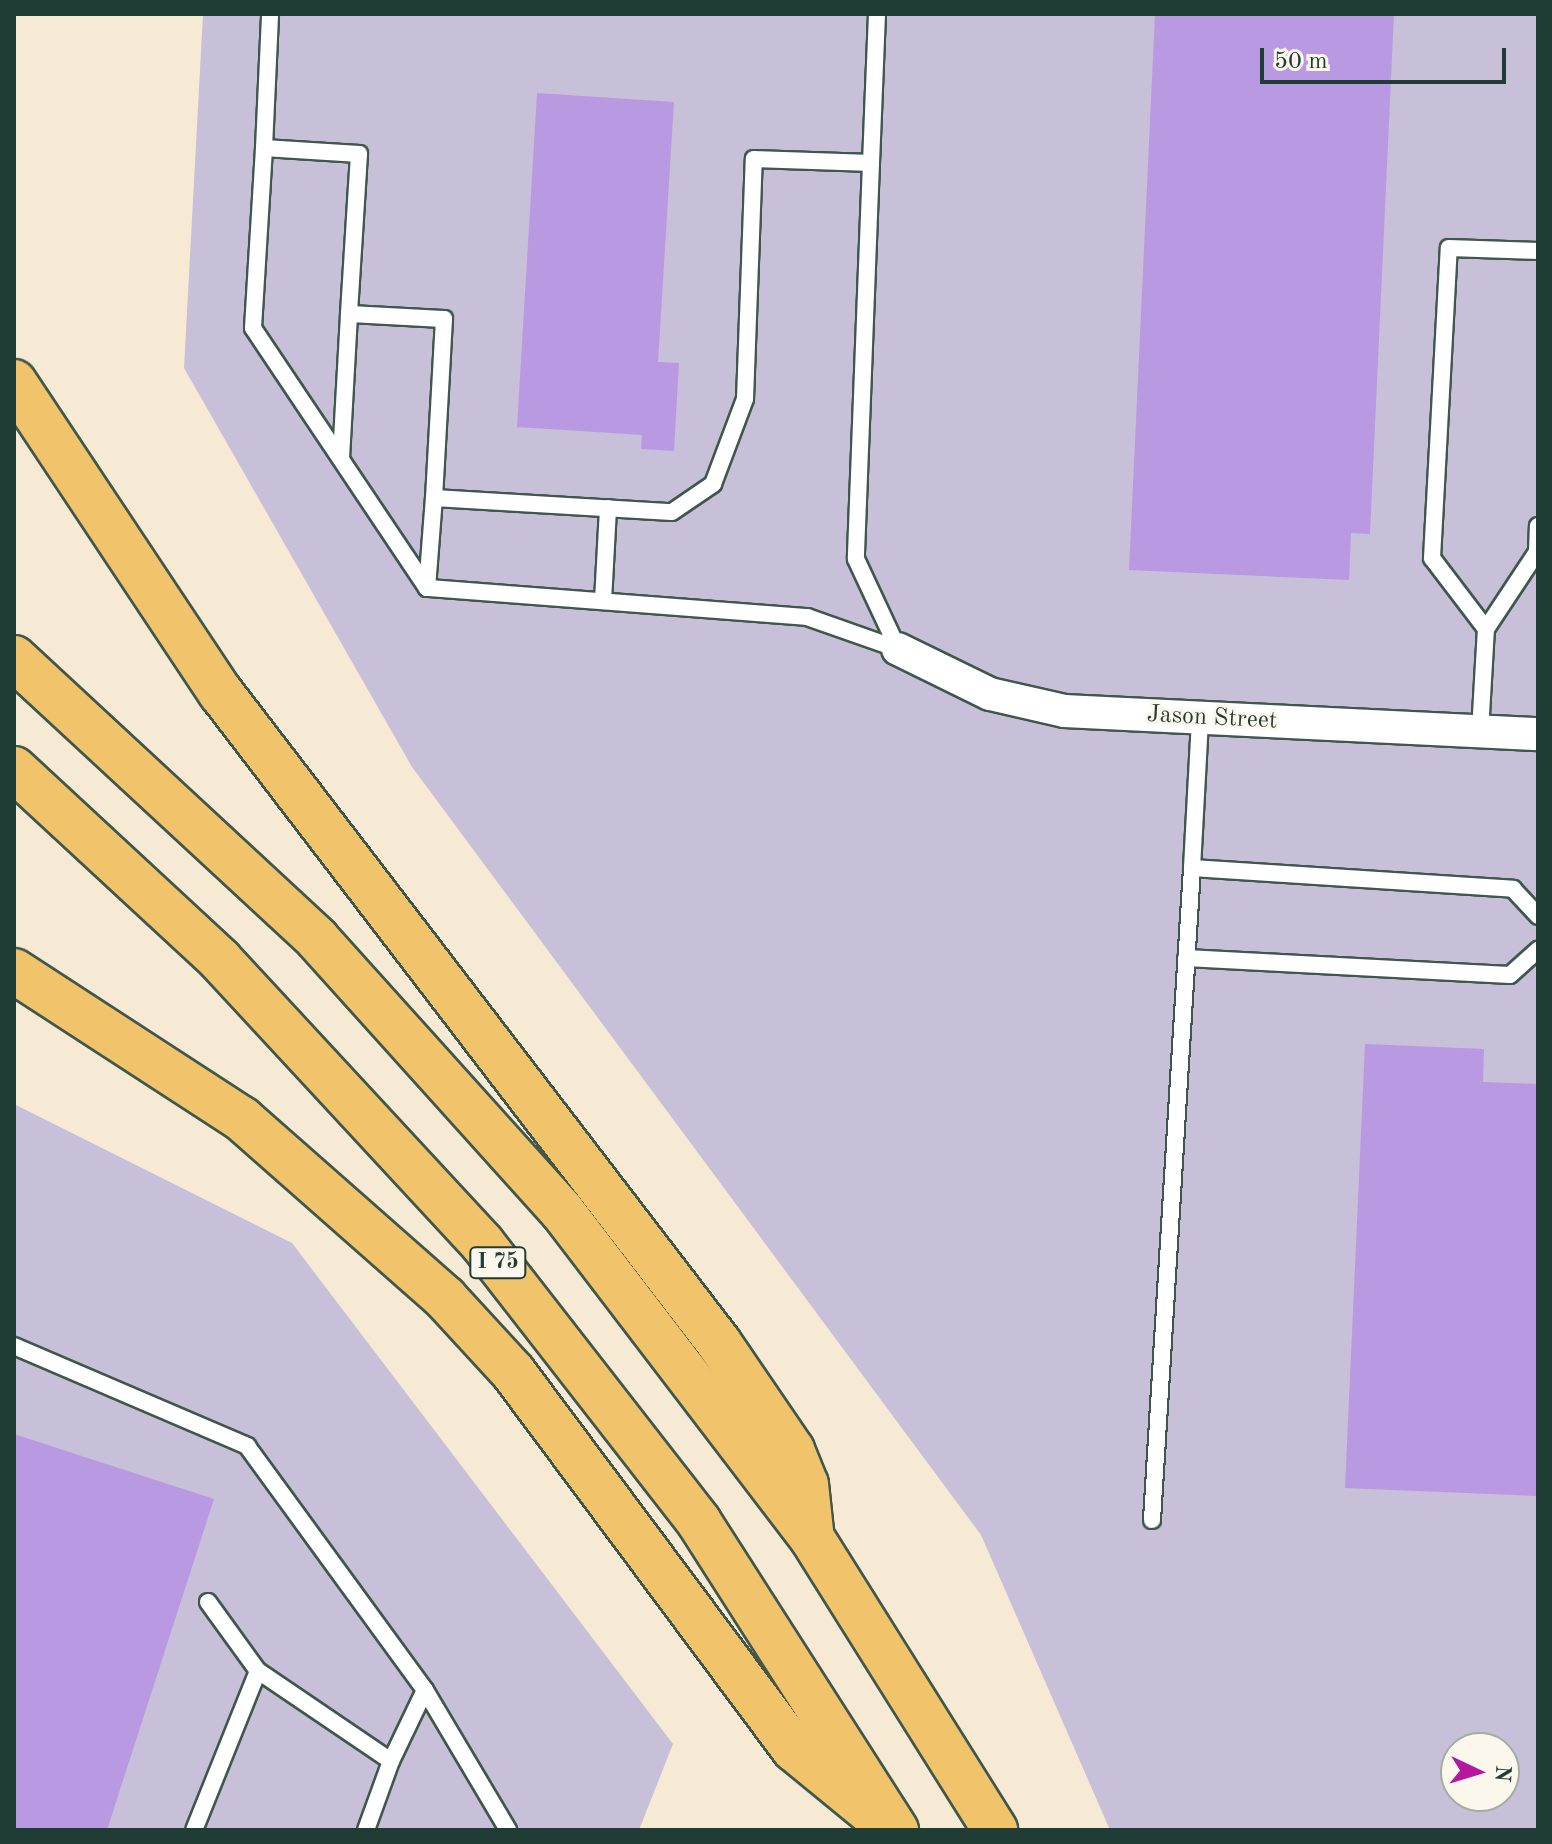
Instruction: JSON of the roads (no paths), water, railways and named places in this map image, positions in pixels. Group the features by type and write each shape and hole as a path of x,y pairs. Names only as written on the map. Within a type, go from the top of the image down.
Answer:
{"highway":[{"path":"14,382 221,693 719,1343 792,1450 806,1484 812,1538"},
{"path":"14,658 255,878 457,1091 612,1273 812,1538 995,1830"},
{"name":"I 75","path":"14,769 241,982 482,1243 699,1522 894,1830"},
{"path":"14,971 242,1119 414,1268 513,1372 794,1749 894,1830"}],"street":[{"name":"Jason Street","path":"898,649 990,694 1065,711 1538,734"}],"lane":[{"path":"270,14 253,328 427,588"},
{"path":"877,14 856,559 898,649"},
{"path":"264,148 359,154 341,458"},
{"path":"434,498 672,512 713,484 745,399 754,159 871,163"},
{"path":"1486,629 1432,558 1449,248 1538,251"},
{"path":"349,314 444,319 427,588"},
{"path":"603,601 608,508"},
{"path":"1480,732 1486,629 1537,552 1538,526"},
{"path":"427,588 807,617 898,649"},
{"path":"1152,1520 1200,718"},
{"path":"1192,868 1513,889 1538,916"},
{"path":"1186,958 1510,975 1538,950"},
{"path":"14,1346 247,1446 425,1690 508,1830"},
{"path":"208,1602 258,1671 391,1761"},
{"path":"194,1830 258,1671"},
{"path":"366,1830 391,1761 425,1690"}]}
